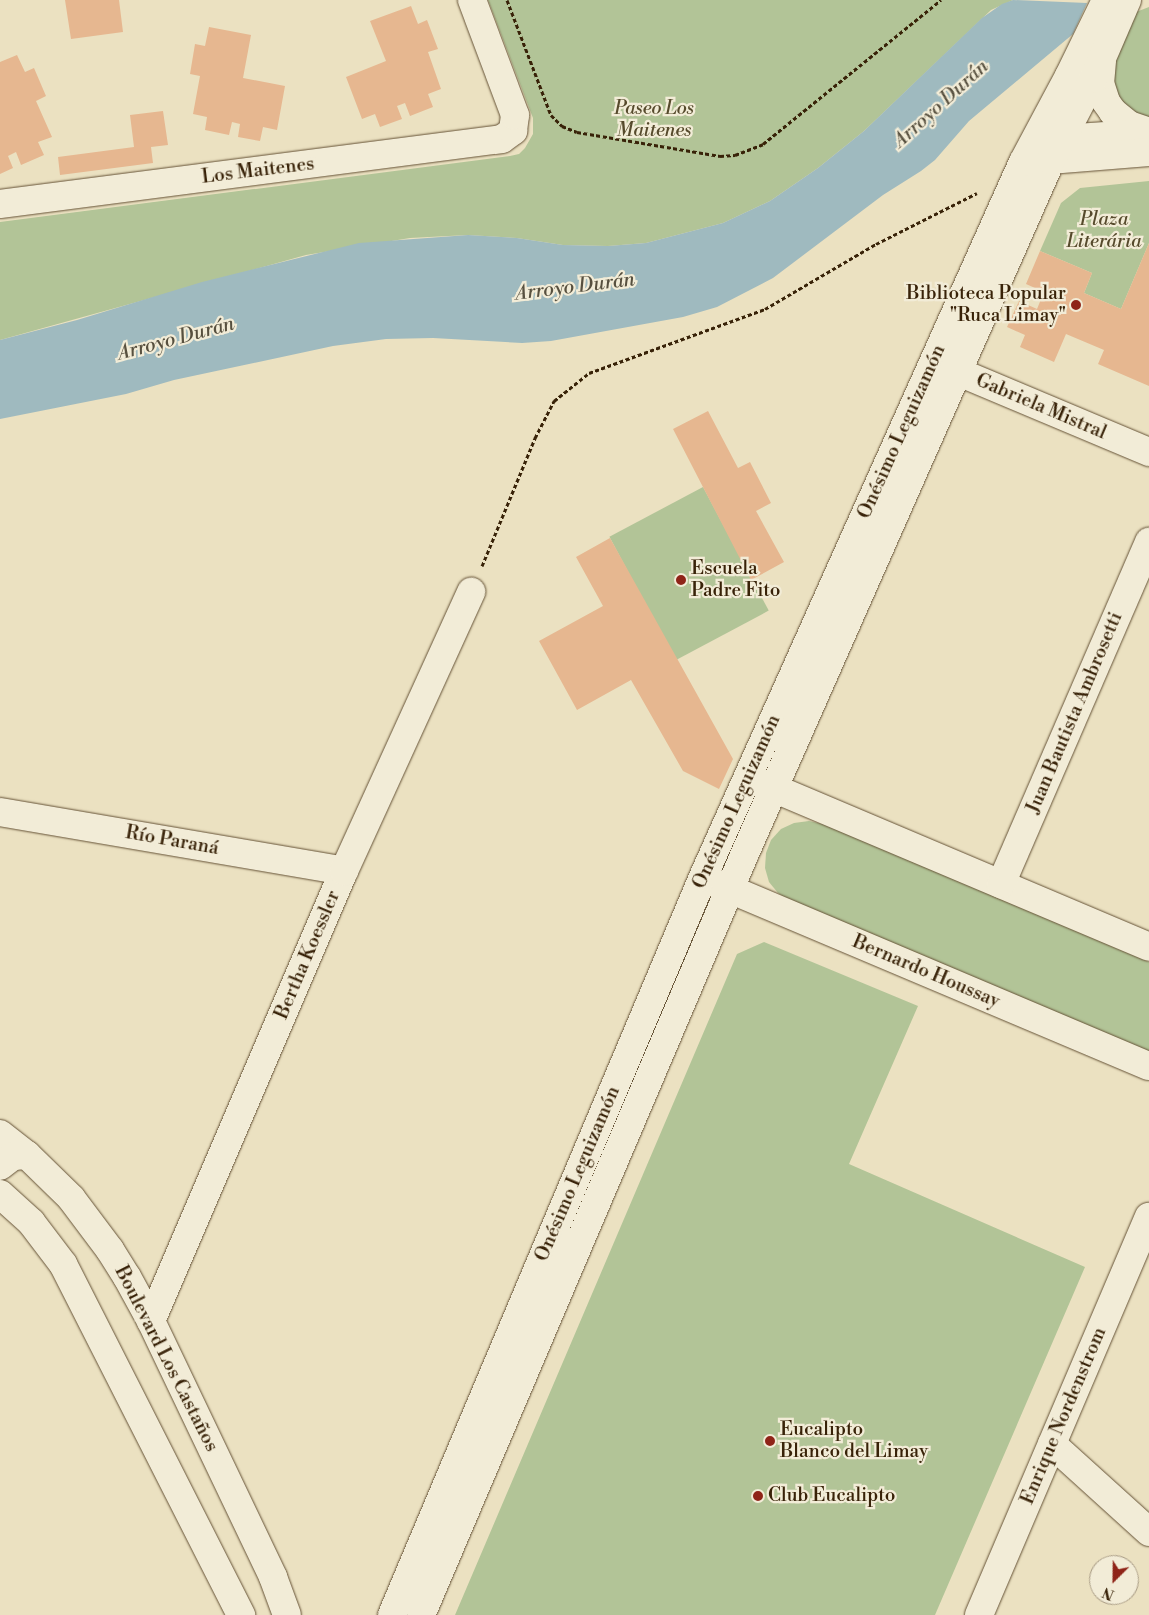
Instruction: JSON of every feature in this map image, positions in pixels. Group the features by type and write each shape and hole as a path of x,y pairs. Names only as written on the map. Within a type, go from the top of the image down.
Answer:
{"street":[{"name":"Los Maitenes","path":"0,204 496,141 508,136 515,124 513,108 472,0"},
{"name":"Onésimo Leguizamón","path":"392,1615 703,877 748,778 946,366 1042,150 1069,76 1106,0"},
{"name":"Onésimo Leguizamón","path":"1042,150 1102,58 1127,0"},
{"path":"1102,58 1100,83 1106,102 1120,120 1149,132"},
{"path":"1042,150 1149,132"},
{"path":"1042,150 1149,152"},
{"name":"Onésimo Leguizamón","path":"421,1615 730,889 775,789 946,366"},
{"name":"Gabriela Mistral","path":"946,366 1149,452"},
{"name":"Juan Bautista Ambrosetti","path":"1001,884 1149,542"},
{"name":"Bertha Koessler","path":"151,1321 344,871 471,592"},
{"path":"748,778 1149,947"},
{"name":"Río Paraná","path":"0,812 344,871"},
{"name":"Bernardo Houssay","path":"703,877 1149,1066"},
{"name":"Boulevard Los Castaños","path":"0,1134 27,1155 72,1198 127,1277 151,1321 285,1612"},
{"path":"0,1166 13,1156 27,1155"},
{"path":"0,1194 31,1222 63,1264 241,1615"},
{"name":"Enrique Nordenstrom","path":"979,1615 1149,1217"},
{"path":"1052,1444 1149,1532"}],"path":[{"path":"507,0 551,115 562,126 576,132 720,156 735,155 763,144 941,0"},
{"path":"471,592 535,438 554,401 589,373 765,309 876,244 978,192"}],"green space":[{"name":"Paseo Los Maitenes","path":"488,0 1013,0 991,10 864,131 818,168 770,201 723,223 646,243 608,246 563,245 517,238 468,235 410,238 306,255 0,340 0,222 519,154 533,134 533,118"},
{"path":"1149,7 1149,120 1118,104 1111,72 1136,12"},
{"name":"Plaza Literária","path":"1149,181 1149,243 1121,309 1084,293 1092,273 1040,251 1061,203 1080,188"},
{"path":"703,487 769,611 675,660 609,537"},
{"path":"809,821 823,824 1149,962 1149,1054 790,902 778,893 769,882 765,868 766,853 771,840 781,829 794,823"},
{"name":"Eucalipto Blanco del Limay","path":"764,942 918,1006 849,1164 1085,1267 935,1615 455,1615 737,954"}],"water":[{"name":"Arroyo Durán","path":"1013,0 1087,3 1073,34 969,121 935,160 883,195 773,278 717,307 683,317 551,341 522,343 433,338 386,339 333,346 174,380 126,394 0,419 0,340 77,320 202,282 359,243 468,235 517,238 563,245 608,246 646,243 723,223 770,201 818,168 864,131 982,18 1002,4"}],"building":[{"path":"65,0 119,0 123,32 71,39"},
{"path":"411,6 418,24 427,20 438,49 428,52 441,89 428,94 433,107 410,116 405,103 397,106 402,119 380,127 375,114 362,119 346,77 386,61 370,21"},
{"path":"209,27 251,35 243,78 285,86 277,130 263,127 260,141 238,137 240,124 232,122 229,135 205,130 207,117 193,114 200,76 190,74 195,44 205,46"},
{"path":"17,55 25,72 34,68 46,96 36,101 52,137 38,142 44,155 21,165 16,152 8,156 13,168 0,174 0,62"},
{"path":"163,111 168,145 151,147 153,163 60,175 58,157 134,147 130,115"},
{"name":"Biblioteca Popular \"Ruca Limay\"","path":"1149,243 1149,386 1098,364 1104,350 1066,334 1054,362 1020,347 1025,335 1007,327 1019,301 1037,309 1044,292 1026,284 1040,251 1092,273 1084,293 1121,309"},
{"path":"708,411 738,468 750,462 771,503 756,511 784,562 751,580 673,429"},
{"path":"610,538 733,759 719,789 683,771 631,680 577,710 539,641 603,606 576,557"}],"place":[{"name":"Biblioteca Popular \"Ruca Limay\"","path":"1076,305"},
{"name":"Escuela Padre Fito","path":"681,580"},
{"name":"Eucalipto Blanco del Limay","path":"770,1441"},
{"name":"Club Eucalipto","path":"758,1496"}]}
